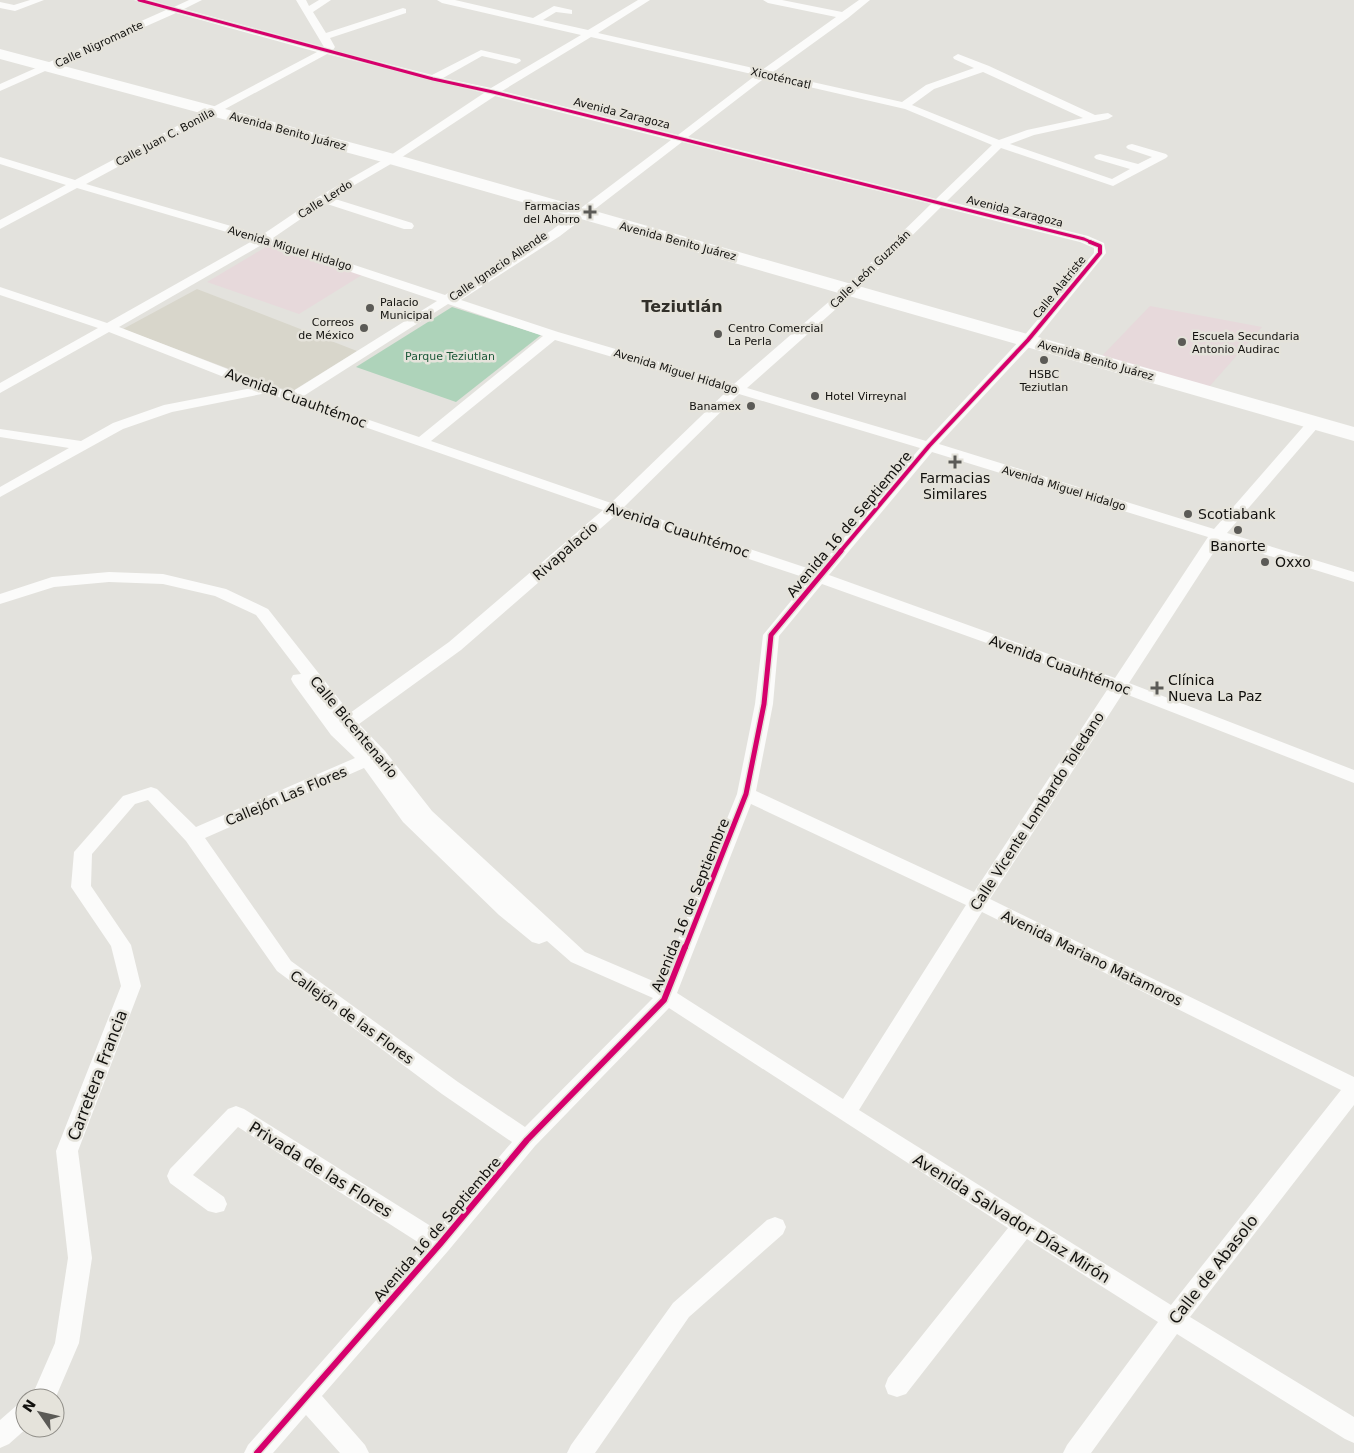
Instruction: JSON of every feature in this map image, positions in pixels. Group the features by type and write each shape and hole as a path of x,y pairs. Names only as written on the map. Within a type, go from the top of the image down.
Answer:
{"main road":[{"name":"Avenida Benito Juárez","path":"0,54 51,66 392,159 1354,434"}],"street":[{"path":"0,5 15,8 39,0"},
{"name":"Avenida Zaragoza","path":"140,0 328,49 433,79 493,92 938,202 1084,239 1100,246"},
{"name":"Calle Nigromante","path":"0,88 197,0"},
{"path":"301,0 309,10 324,37 328,49"},
{"path":"309,10 326,0"},
{"name":"Xicoténcatl","path":"442,0 906,107 999,144 1112,183 1138,168"},
{"name":"Calle Lerdo","path":"0,389 264,239 322,198 392,159 493,92 645,0"},
{"path":"768,0 846,16"},
{"path":"579,214 865,0"},
{"path":"535,21 554,8 569,12"},
{"path":"324,37 403,11"},
{"name":"Calle Juan C. Bonilla","path":"0,225 328,49"},
{"path":"433,79 481,53 516,61"},
{"path":"906,107 933,88 953,79 985,69 1092,120"},
{"path":"999,144 1030,132 1108,116"},
{"name":"Calle León Guzmán","path":"736,390 851,289 999,144"},
{"path":"1100,157 1138,168 1162,156 1132,147"},
{"name":"Avenida Miguel Hidalgo","path":"0,160 264,239 553,335 929,446 1354,577"},
{"path":"322,198 408,226"},
{"name":"Calle Ignacio Allende","path":"292,398 556,234 579,214"},
{"name":"Calle Alatriste","path":"1028,340 1100,253 1100,246"},
{"name":"Avenida Cuauhtémoc","path":"0,291 110,328 292,398 614,509 819,577 1119,686 1354,777"},
{"path":"422,442 553,335"},
{"name":"Avenida 16 de Septiembre","path":"257,1453 440,1244 527,1140 668,999 746,794 764,704 771,635 929,446 1028,340"},
{"path":"0,493 34,475 81,445 118,426 169,408 269,389"},
{"name":"Rivapalacio","path":"343,726 455,646 614,509 736,390"},
{"name":"Calle Vicente Lombardo Toledano","path":"846,1113 978,902 1217,535 1314,423"},
{"path":"0,433 81,445"},
{"name":"Calle Bicentenario","path":"0,599 52,582 109,577 163,579 220,592 262,612 343,726"},
{"name":"Calle Bicentenario","path":"0,606 52,588 143,586 228,602 264,630 343,726 373,758 410,818 506,910 571,964 668,999"},
{"name":"Callejón Las Flores","path":"193,836 373,758"},
{"name":"Callejón de las Flores","path":"151,793 193,836 284,966 450,1088 527,1140"},
{"name":"Carretera Francia","path":"47,1388 66,1343 80,1258 67,1151 131,986 121,946 81,887 84,852 129,800 151,793"},
{"name":"Avenida Mariano Matamoros","path":"746,794 978,902 1354,1088"},
{"name":"Avenida Salvador Díaz Mirón","path":"668,999 1173,1320 1354,1431"},
{"name":"Calle de Abasolo","path":"1076,1453 1173,1320 1354,1088"},
{"name":"Privada de las Flores","path":"216,1204 178,1176 236,1115 440,1244"},
{"path":"897,1386 1024,1225"},
{"path":"580,1453 682,1310 775,1227"},
{"path":"306,1396 356,1453"},
{"path":"0,1436 15,1423"}],"shaded area":[{"path":"271,244 362,275 299,314 207,282"},
{"path":"197,289 357,351 291,392 123,329"},
{"name":"Escuela Secundaria Antonio Audirac","path":"1150,306 1262,327 1208,388 1100,358"}],"green space":[{"name":"Parque Teziutlan","path":"452,307 541,335 456,402 356,367"}],"cycle path":[{"path":"139,0 433,79 493,92 1084,239 1100,246 1100,253 1028,340 929,446 771,635 764,704 746,794 664,1000 527,1140 440,1244 257,1453"}],"place":[{"name":"Farmacias del Ahorro","path":"590,212"},
{"name":"Palacio Municipal","path":"370,308"},
{"name":"Correos de México","path":"364,328"},
{"name":"Centro Comercial La Perla","path":"718,334"},
{"name":"Escuela Secundaria Antonio Audirac","path":"1182,342"},
{"name":"HSBC Teziutlan","path":"1044,360"},
{"name":"Hotel Virreynal","path":"815,396"},
{"name":"Banamex","path":"751,406"},
{"name":"Farmacias Similares","path":"955,462"},
{"name":"Scotiabank","path":"1188,514"},
{"name":"Banorte","path":"1238,530"},
{"name":"Oxxo","path":"1265,562"},
{"name":"Clínica Nueva La Paz","path":"1157,688"}],"district":[{"name":"Teziutlán","path":"682,306"}]}
